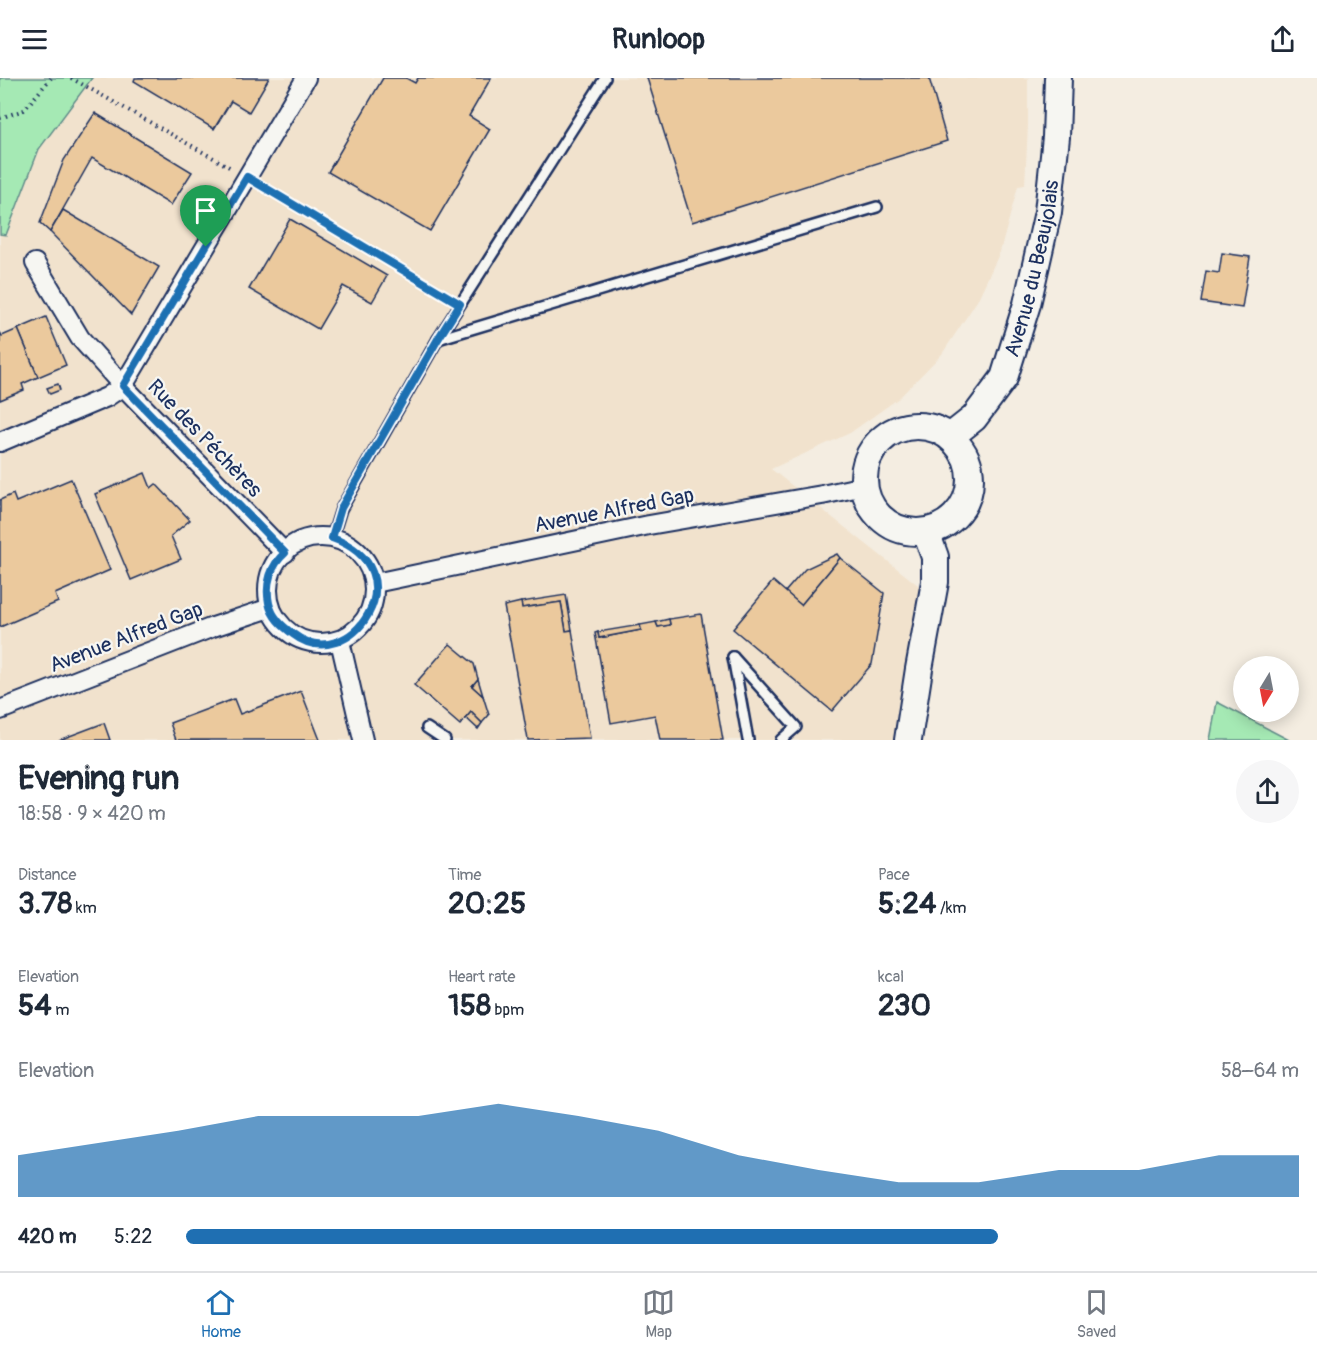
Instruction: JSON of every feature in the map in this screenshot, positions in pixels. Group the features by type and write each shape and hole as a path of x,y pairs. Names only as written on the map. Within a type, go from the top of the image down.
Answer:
{"main road":[{"name":"Avenue du Beaujolais","path":"950,437 974,418 1004,378 1027,304 1048,212 1056,137 1058,78"},
{"path":"906,427 930,427 950,437 963,452 970,473 969,490 961,509 946,524 926,532 897,529 873,510 864,486 868,457 884,436 906,427"},
{"path":"908,740 918,669 935,582 934,557 926,532"}],"street":[{"path":"0,441 107,397 123,386 306,78"},
{"name":"Rue des Péchères","path":"35,263 80,338 123,386 285,553"},
{"name":"Avenue Alfred Gap","path":"375,583 649,525 864,486"},
{"path":"313,537 332,538 347,543 369,565 375,583 374,598 369,615 356,631 340,641 318,644 300,640 280,624 270,608 267,596 269,578 276,560 295,543 313,537"},
{"name":"Avenue Alfred Gap","path":"0,710 213,627 270,608"},
{"path":"340,641 363,740"}],"lane":[{"path":"332,538 341,508 438,339 605,78"},
{"path":"438,339 877,207"},
{"path":"747,740 733,657 796,727 781,740"},
{"path":"427,728 445,740"}],"path":[{"path":"0,118 24,110 51,78"},
{"path":"71,78 247,177 460,304"}],"shaded area":[{"path":"92,78 1028,78 1025,185 1018,186 1000,252 977,301 942,354 899,398 850,433 771,469 923,589 898,706 897,740 0,740 0,234 6,235 39,149"}],"green space":[{"path":"0,78 92,78 39,149 6,235 0,234"},
{"path":"1217,702 1233,710 1233,722 1255,722 1289,740 1210,740"}],"building":[{"path":"135,78 269,78 249,112 231,101 214,129 134,81"},
{"path":"383,78 406,78 415,83 418,78 491,78 469,116 490,129 430,231 328,172"},
{"path":"647,78 929,78 947,141 692,222"},
{"path":"95,113 192,172 171,205 92,158 50,232 40,223 64,160"},
{"path":"63,210 159,267 131,315 50,232"},
{"path":"290,219 387,276 372,302 343,286 318,329 249,289"},
{"path":"1222,253 1250,257 1242,308 1201,302 1206,271 1219,273"},
{"path":"46,317 66,365 38,377 18,329"},
{"path":"18,329 38,377 22,384 24,390 0,400 0,332 2,336"},
{"path":"58,384 60,390 50,394 47,388"},
{"path":"145,473 151,488 156,484 190,520 171,536 181,559 131,580 95,494"},
{"path":"71,479 110,570 55,594 58,602 0,627 0,500 13,494 16,502"},
{"path":"837,554 840,558 801,605 785,592 805,569"},
{"path":"840,558 884,593 872,664 832,711 733,629 773,581 801,605"},
{"path":"566,595 572,630 566,631 561,602 522,608 521,602"},
{"path":"521,602 522,608 561,602 566,631 572,630 590,738 528,740 504,606"},
{"path":"701,614 723,740 660,740 655,715 611,723 595,633 598,632 599,638 641,630 640,625 656,622 658,627 670,625 669,619"},
{"path":"669,619 670,625 658,627 656,622"},
{"path":"640,625 641,630 599,638 598,632"},
{"path":"450,644 474,664 478,679 472,686 483,696 489,715 482,723 471,712 460,725 414,685"},
{"path":"478,679 483,696 472,686"},
{"path":"301,691 320,740 176,740 170,723 234,699 240,714"},
{"path":"471,712 482,723 478,729 466,718"},
{"path":"104,723 110,740 59,740"}],"route":[{"path":"247,177 460,304 341,508 332,538 347,543 361,555 369,565 375,583 369,615 356,631 340,641 318,644 300,640 280,624 270,608 267,596 269,578 276,560 285,553 123,386 206,247 247,177"}]}
